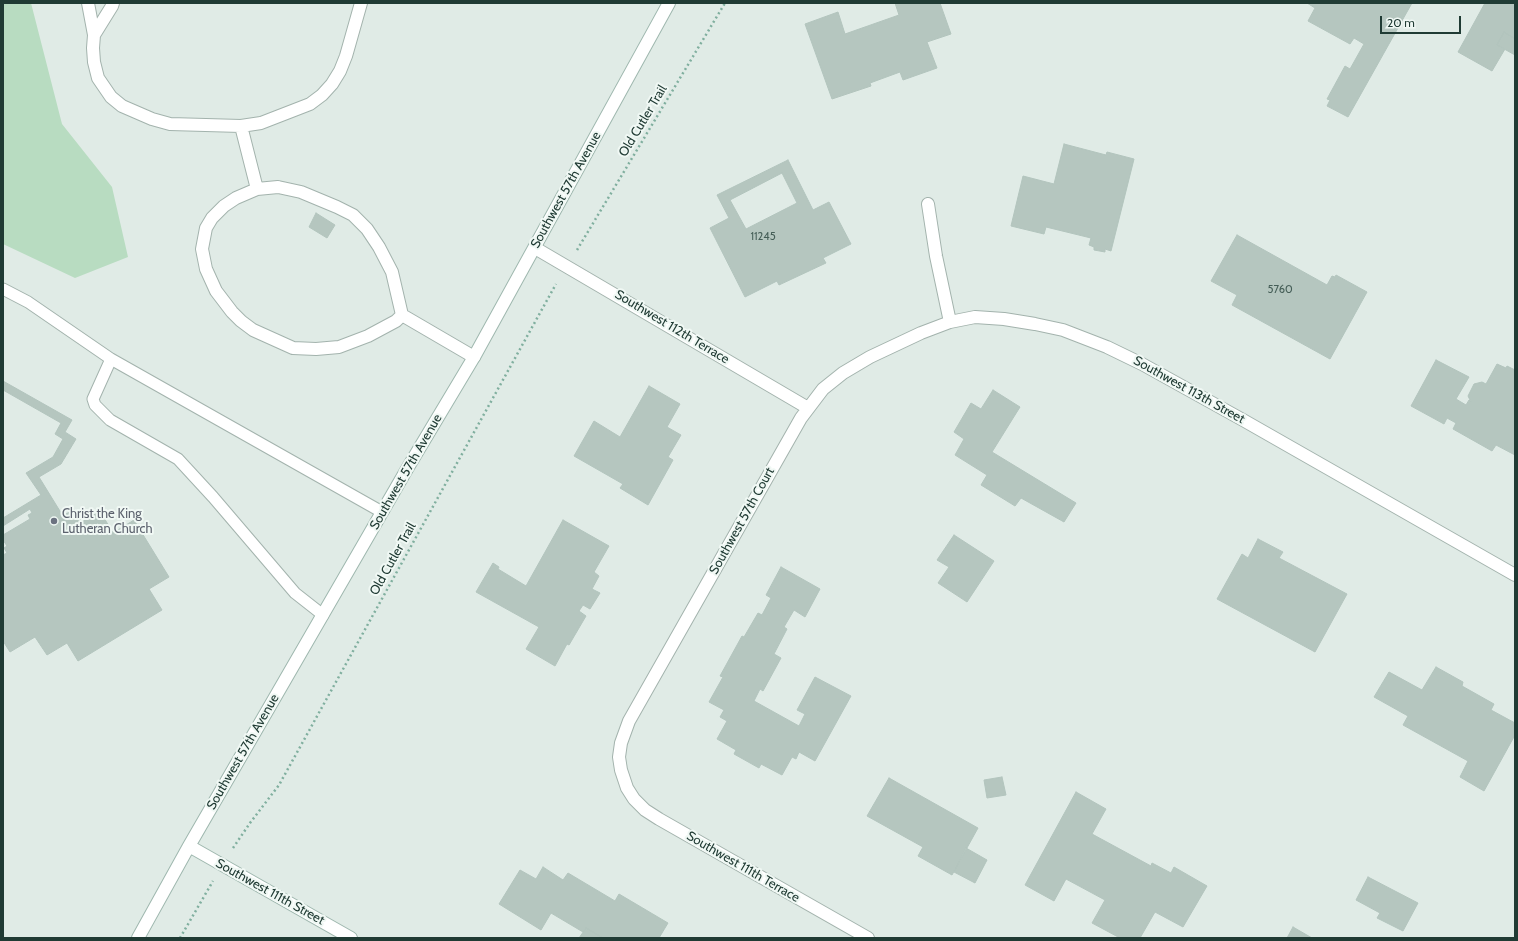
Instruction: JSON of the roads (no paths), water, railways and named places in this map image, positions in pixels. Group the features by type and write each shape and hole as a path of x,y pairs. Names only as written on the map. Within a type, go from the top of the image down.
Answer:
{"street":[{"path":"88,3 94,35 94,62 98,78 111,97 122,106 136,114 170,124 241,126 260,123 310,104 322,95 332,84 340,71 346,56 361,3"},
{"path":"94,35 112,6 112,3"},
{"name":"Southwest 57th Avenue","path":"138,938 189,846 382,512 474,357 669,3"},
{"path":"241,126 257,189"},
{"path":"402,315 396,321 368,336 339,347 316,349 293,348 253,330 241,321 223,301 210,280 206,269 202,249 206,228 212,218 224,206 236,198 257,189 278,187 301,192 320,199 353,215 367,229 392,272 402,315 474,357"},
{"path":"928,204 936,256 950,322"},
{"name":"Southwest 112th Terrace","path":"535,248 808,408"},
{"name":"Southwest 113th Street","path":"950,322 976,317 1004,319 1063,330 1107,346 1243,420 1515,575"},
{"name":"Southwest 57th Court","path":"627,788 620,770 619,757 621,743 629,721 789,438 808,408 823,390 843,373 921,333 950,322"},
{"name":"Southwest 111th Terrace","path":"627,788 634,799 645,810 658,819 868,938"},
{"name":"Southwest 111th Street","path":"189,846 351,938"}],"lane":[{"path":"3,289 28,302 111,359 382,512"},
{"path":"111,359 93,398 96,405 110,420 178,459 213,497 295,593 323,615"}],"place":[{"name":"Christ the King Lutheran Church","path":"54,521"}]}
